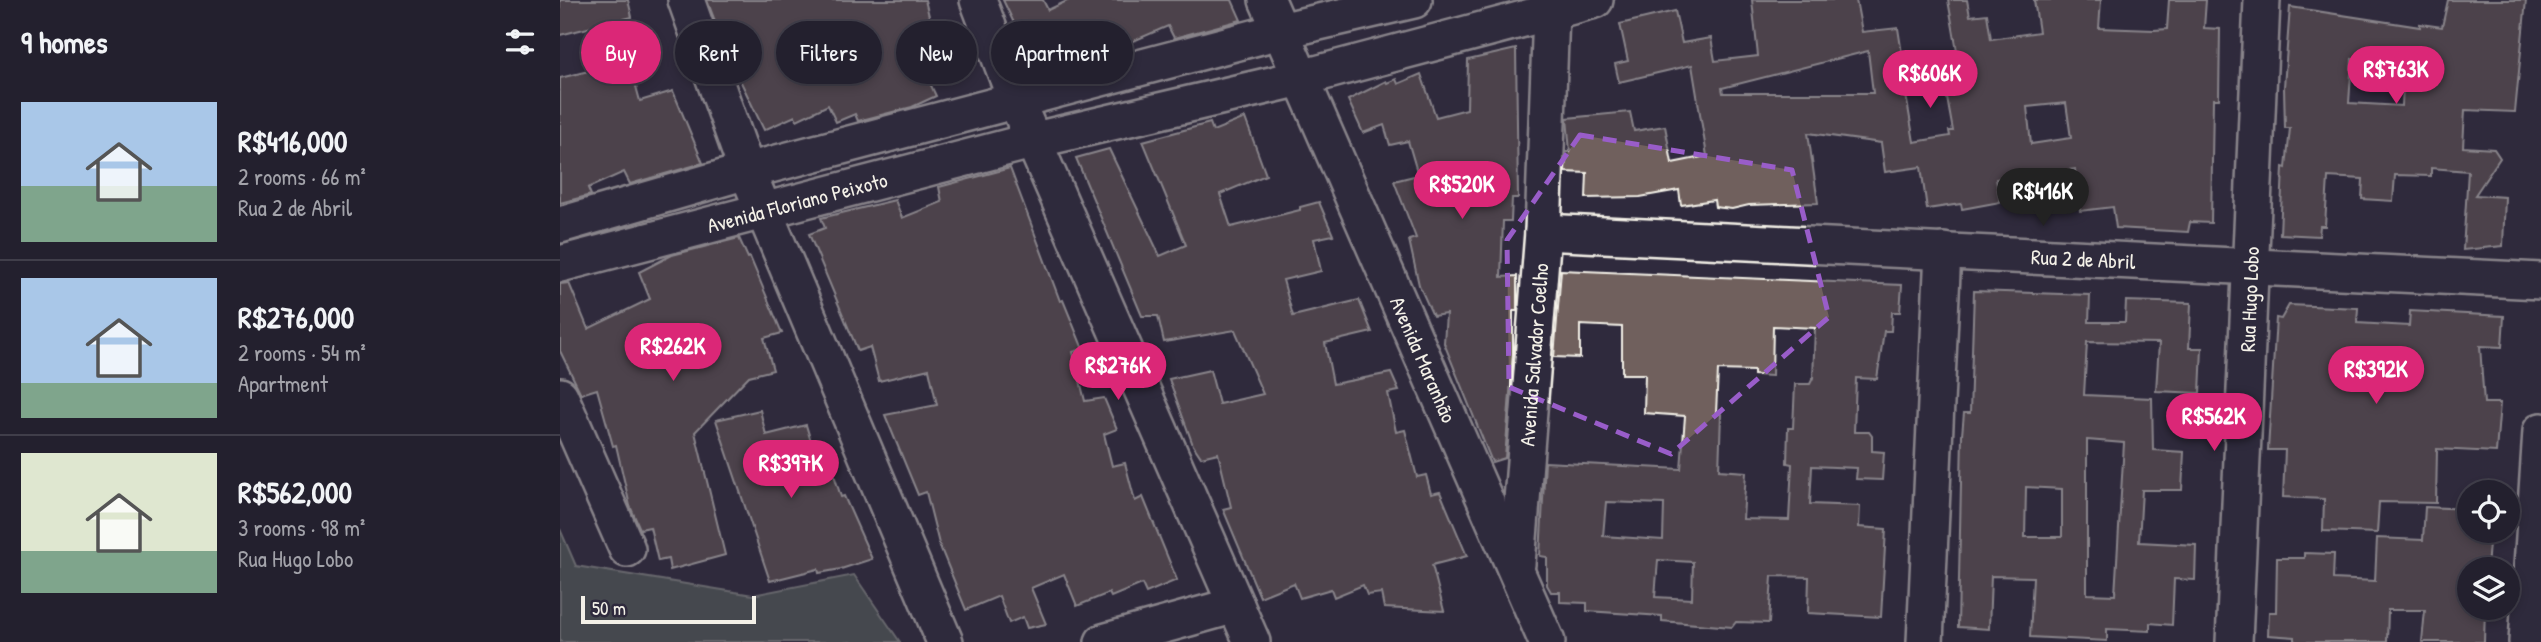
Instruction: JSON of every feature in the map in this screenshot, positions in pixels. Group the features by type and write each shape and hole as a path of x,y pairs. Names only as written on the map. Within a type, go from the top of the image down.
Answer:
{"street":[{"path":"686,0 747,171 945,642"},
{"path":"978,0 1017,103 1252,642 1266,642"},
{"name":"Avenida Floriano Peixoto","path":"560,225 747,171 1017,103 1273,15 1414,0"},
{"name":"Avenida Floriano Peixoto","path":"560,264 1035,140 1301,78 1595,0"},
{"name":"Rua Hugo Lobo","path":"2234,642 2262,0"},
{"name":"Avenida Salvador Coelho","path":"1516,570 1543,232 1551,12"},
{"path":"1273,15 1301,78"},
{"name":"Avenida Maranhão","path":"1301,78 1546,642"},
{"name":"Rua 2 de Abril","path":"1543,232 2541,281"},
{"path":"1925,642 1942,251"},
{"path":"560,396 627,549"},
{"path":"2527,642 2541,431"},
{"path":"1103,642 1236,605"}],"highlighted area":[{"path":"1580,135 1792,170 1829,317 1671,454 1509,387 1507,240"}],"shaded area":[{"path":"560,529 576,566 753,595 854,575 900,642 560,642"}],"building":[{"path":"560,0 628,0 632,17 616,21 581,21 581,30 560,35"},
{"path":"707,0 925,0 930,21 896,21 896,84 930,84 936,96 912,107 858,121 855,114 836,122 828,105 797,120 795,116 764,130 742,84 762,84 762,21 715,21"},
{"path":"1003,0 1043,0 1048,10 1069,0 1232,0 1241,20 1174,38 1168,26 1133,41 1133,21 1013,21"},
{"path":"1752,0 1856,0 1862,32 1898,28 1903,60 1957,51 1948,0 1967,0 1970,16 1987,14 1991,39 2039,32 2034,0 2101,0 2099,28 2154,30 2167,29 2169,0 2206,0 2204,28 2220,29 2219,99 2213,99 2211,223 2190,222 2188,232 2116,228 2113,207 2080,211 2075,169 2034,174 2034,171 1996,179 2000,202 1962,209 1961,204 1927,209 1921,167 1885,172 1881,143 1808,133 1818,203 1749,205 1732,209 1715,207 1714,200 1681,205 1679,190 1640,197 1586,198 1587,173 1565,172 1566,152 1570,152 1567,118 1630,112 1634,131 1665,126 1672,163 1707,156 1692,65 1619,82 1615,64 1628,61 1620,24 1675,11 1682,43 1711,38 1715,61 1758,56","holes":["1868,51 1873,93 1723,93 1722,88","1945,87 1953,131 1949,131 1950,136 1914,142 1906,95","2066,103 2071,138 2031,144 2027,107"]},
{"path":"2448,0 2526,0 2515,112 2465,110 2463,147 2494,149 2500,158 2475,195 2505,197 2503,246 2463,250 2468,171 2431,168 2431,176 2395,175 2393,201 2362,199 2363,179 2328,177 2325,226 2320,226 2319,236 2280,234 2283,167 2286,168 2290,128 2285,128 2284,87 2290,7 2420,27 2420,24 2442,27","holes":["2352,59 2404,66 2402,106 2349,103"]},
{"path":"1516,49 1518,198 1512,198 1511,221 1503,221 1501,277 1517,276 1517,311 1513,311 1513,354 1505,458 1492,462 1444,343 1446,314 1433,316 1419,285 1409,240 1416,238 1394,181 1418,175 1408,141 1390,145 1384,125 1363,133 1348,100 1386,81 1387,83 1396,79 1398,84 1421,74 1436,117 1467,109 1468,60"},
{"path":"581,73 581,84 635,84 640,101 673,91 703,163 630,184 624,172 588,188 591,195 560,203 560,78"},
{"path":"1245,118 1266,175 1220,194 1231,227 1300,210 1300,207 1319,202 1333,235 1314,239 1321,271 1283,280 1293,316 1359,300 1372,332 1325,343 1333,384 1391,373 1399,391 1388,393 1396,432 1405,430 1417,477 1426,475 1431,494 1440,492 1467,556 1432,565 1444,611 1384,608 1381,593 1367,595 1363,585 1334,597 1331,589 1300,598 1294,583 1260,597 1223,509 1231,507 1218,453 1201,457 1193,445 1169,379 1210,370 1219,404 1263,394 1235,330 1164,342 1158,316 1142,316 1076,158 1109,149 1160,256 1186,245 1143,141 1210,123 1213,131"},
{"path":"1010,168 1060,301 1063,300 1083,349 1073,352 1085,401 1104,398 1117,429 1104,434 1112,466 1125,463 1135,501 1143,497 1177,580 1146,593 1142,584 1111,597 1109,593 1077,606 1064,574 1031,588 1046,624 1027,628 1023,617 1009,623 999,596 966,610 939,544 926,492 918,495 885,415 937,405 929,369 879,381 870,347 858,351 809,234 825,228 821,218 895,200 902,218 942,202 939,187"},
{"path":"739,238 748,258 750,257 782,333 764,338 773,370 749,376 695,432 725,555 670,570 668,559 658,561 650,527 640,529 630,506 616,445 613,446 597,389 581,394 560,351 560,284 569,283 588,329 650,299 639,272 672,255"},
{"path":"1561,270 1902,285 1900,312 1892,312 1891,331 1884,331 1877,379 1856,378 1854,432 1869,432 1872,436 1872,451 1884,452 1882,480 1856,479 1857,468 1812,466 1810,504 1860,506 1859,527 1886,529 1881,617 1808,613 1809,577 1772,576 1769,623 1736,622 1732,627 1662,621 1662,616 1587,611 1587,603 1560,602 1560,592 1551,592 1547,585 1547,557 1540,556 1545,462 1681,469 1685,416 1644,413 1645,374 1622,374 1622,327 1580,325 1580,358 1554,357","holes":["1773,326 1815,328 1813,378 1810,384 1795,384 1793,428 1788,428 1787,463 1792,464 1789,520 1743,519 1746,472 1719,470 1721,414 1716,413 1718,370 1754,371 1754,375 1772,376","1606,502 1664,504 1663,540 1603,536","1658,560 1693,562 1692,599 1655,597"]},
{"path":"1974,291 2090,295 2089,322 2125,322 2126,301 2191,303 2189,348 2202,348 2200,393 2156,391 2159,343 2087,342 2084,395 2152,398 2153,450 2184,452 2182,490 2142,490 2139,542 2196,545 2195,580 2174,579 2172,625 2150,623 2150,631 2107,629 2107,641 2030,637 2033,577 1991,576 1989,629 1958,627 1962,435 1964,413 1970,413","holes":["2087,440 2124,443 2115,595 2087,594","2026,487 2062,489 2062,537 2025,537"]},
{"path":"2289,305 2358,308 2357,323 2409,326 2410,311 2504,316 2502,347 2480,346 2484,403 2500,403 2496,452 2437,449 2436,503 2379,502 2377,533 2323,531 2324,499 2283,497 2285,450 2268,450 2276,318 2281,319"},
{"path":"760,410 766,435 806,425 819,468 831,465 841,497 844,496 872,559 841,569 819,573 818,569 770,581 716,420"},
{"path":"2425,507 2457,508 2457,543 2489,543 2488,557 2457,557 2457,620 2485,620 2484,642 2422,642 2425,610 2388,610 2387,642 2295,642 2295,637 2268,635 2269,612 2276,612 2277,558 2304,558 2304,553 2334,554 2333,579 2375,581 2377,538 2423,540"}]}
